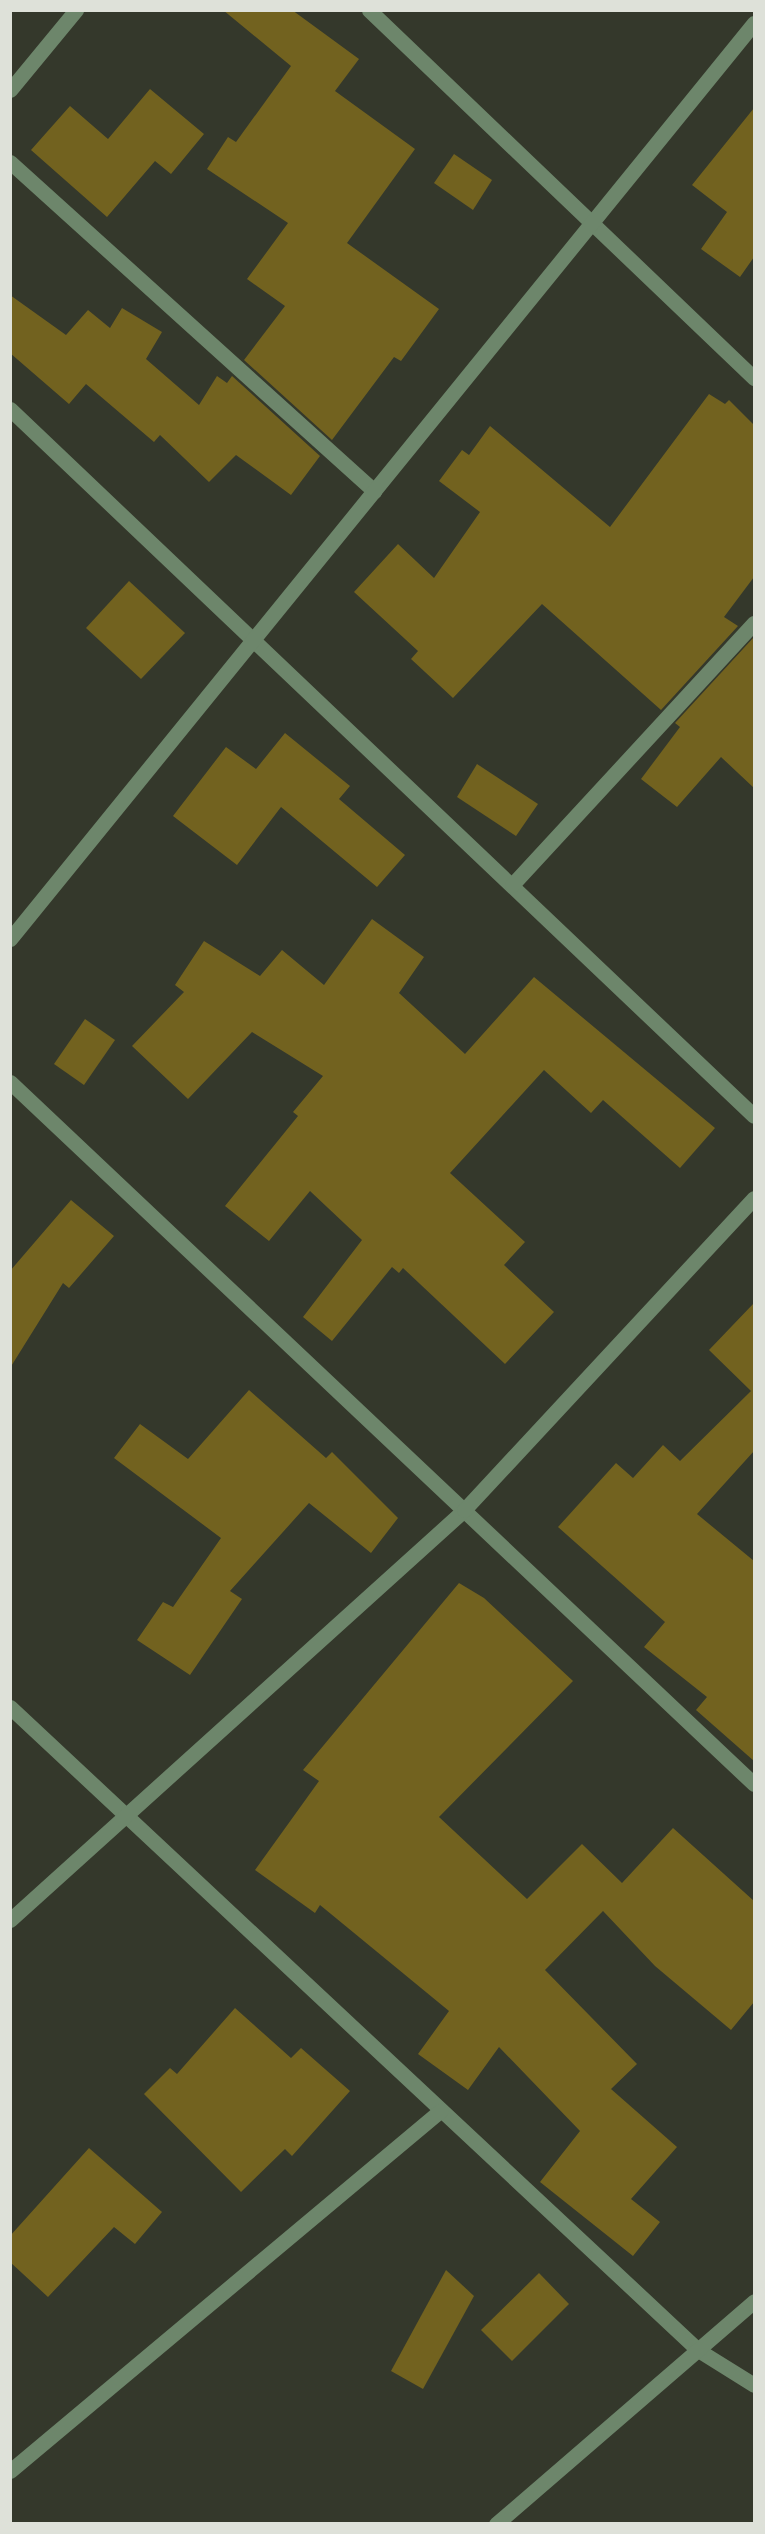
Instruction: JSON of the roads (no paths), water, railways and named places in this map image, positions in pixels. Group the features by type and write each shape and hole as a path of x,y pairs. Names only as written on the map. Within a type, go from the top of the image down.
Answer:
{"street":[{"path":"10,90 76,10"},
{"path":"369,10 754,378"},
{"path":"10,939 754,23"},
{"path":"10,162 374,491"},
{"path":"10,409 754,1116"},
{"path":"512,885 754,623"},
{"path":"10,1082 754,1784"},
{"path":"10,1920 129,1818 464,1510 754,1198"},
{"path":"10,1707 698,2349 754,2385"},
{"path":"10,2471 441,2110"},
{"path":"496,2523 754,2301"}]}
